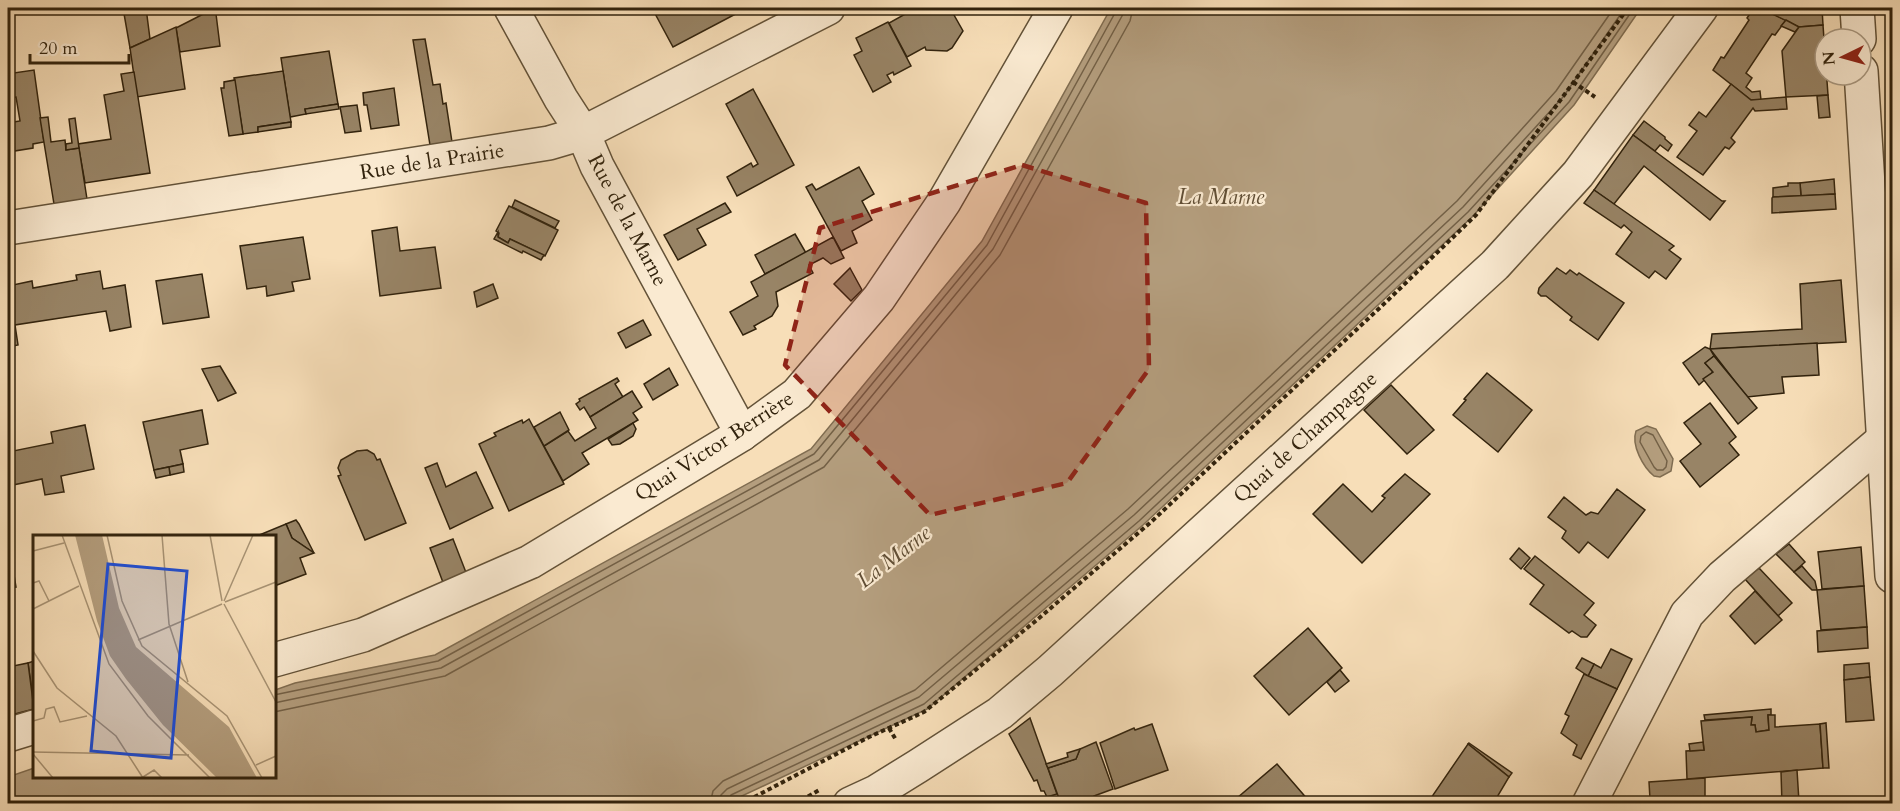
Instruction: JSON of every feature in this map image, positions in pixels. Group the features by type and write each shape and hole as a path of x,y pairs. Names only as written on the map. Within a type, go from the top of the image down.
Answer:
{"street":[{"name":"Rue de la Marne","path":"511,8 561,99 583,133 597,166 742,434"},
{"name":"Rue de la Prairie","path":"8,228 537,145 583,133 828,8"},
{"name":"Quai Victor Berrière","path":"276,659 363,635 530,562 742,434 797,394 879,298 944,202 1056,8"},
{"name":"Quai de Champagne","path":"850,804 876,792 1000,713 1050,671 1495,265 1578,174 1701,8"},
{"path":"1857,8 1858,27"},
{"path":"1862,87 1888,437 1893,576"},
{"path":"1589,804 1687,614 1722,577 1888,437"},
{"path":"8,735 33,727"}],"path":[{"path":"741,804 924,712 1090,576 1151,522 1476,215 1628,8"},
{"path":"1573,82 1594,96"},
{"path":"890,728 897,742"}],"highlighted area":[{"path":"1022,165 1146,203 1149,369 1067,483 930,515 785,365 820,228"}],"water":[{"name":"La Marne","path":"1111,8 1641,8 1574,105 1472,217 1143,525 927,709 727,803 8,803 8,777 33,768 33,778 276,778 276,690 295,683 435,655 811,449 982,241"},
{"path":"1647,426 1656,429 1673,459 1671,471 1660,477 1650,472 1642,461 1635,443 1636,431"}],"building":[{"path":"123,8 146,8 150,39 130,48"},
{"path":"215,8 224,8 225,13 216,14 220,46 180,52 176,28"},
{"path":"652,8 747,8 673,47"},
{"path":"916,8 950,8 963,31 952,48 947,51 926,50 925,47 907,57 889,23"},
{"path":"1754,8 1760,8 1786,20 1775,35 1772,34 1746,73 1752,78 1746,87 1752,92 1760,91 1761,100 1751,100 1713,70 1721,57 1724,58 1749,20 1747,18"},
{"path":"1760,8 1822,8 1823,25 1799,27"},
{"path":"1786,20 1799,27 1795,32 1781,26"},
{"path":"888,22 911,66 894,75 893,72 887,75 891,82 873,92 854,55 862,51 856,38"},
{"path":"1823,25 1823,27 1813,27 1813,87 1827,87 1828,95 1786,97 1782,51 1799,27"},
{"path":"176,27 185,89 137,97 130,48"},
{"path":"425,39 433,85 440,84 443,104 446,103 452,142 430,145 413,40"},
{"path":"329,51 338,104 305,109 306,114 290,117 281,58"},
{"path":"13,70 14,73 34,70 44,142 33,144 33,148 8,152 8,123 20,121 16,97 8,98 8,71"},
{"path":"283,71 291,122 258,127 258,132 243,134 234,78"},
{"path":"134,72 150,173 85,183 78,144 111,139 104,95 124,91 121,74"},
{"path":"235,80 243,134 229,136 221,88 224,88 224,82"},
{"path":"1731,84 1751,100 1786,97 1787,109 1755,111 1753,108 1731,138 1735,142 1729,149 1725,147 1703,175 1677,157 1697,131 1689,125 1699,112 1706,117"},
{"path":"394,88 399,125 371,129 363,93"},
{"path":"753,89 794,165 737,196 727,177 751,163 753,167 758,164 726,104"},
{"path":"1828,95 1830,117 1819,118 1817,96"},
{"path":"338,104 339,109 306,114 305,109"},
{"path":"357,105 361,131 345,133 340,107"},
{"path":"48,117 51,142 65,140 66,150 79,148 87,199 54,204 40,118"},
{"path":"75,118 79,148 66,150 66,144 72,143 69,119"},
{"path":"1644,121 1672,145 1668,151 1660,145 1655,151 1633,135"},
{"path":"291,122 291,127 258,132 258,127"},
{"path":"1633,135 1725,201 1710,220 1644,166 1614,204 1594,190"},
{"path":"859,167 874,194 862,201 872,220 852,231 857,243 841,251 806,187 812,184 816,190"},
{"path":"1834,179 1835,194 1801,196 1800,183"},
{"path":"1788,183 1800,183 1801,196 1773,197 1773,188 1788,186"},
{"path":"1594,190 1674,246 1669,250 1681,259 1666,279 1655,271 1649,278 1616,254 1632,232 1624,225 1621,228 1584,203"},
{"path":"1835,194 1836,209 1772,213 1773,197"},
{"path":"515,200 559,221 555,228 512,207"},
{"path":"725,203 731,212 697,229 706,245 678,260 664,235"},
{"path":"509,206 558,230 545,256 510,239 508,243 498,237 499,233 496,231"},
{"path":"397,227 400,251 435,247 441,288 380,296 372,231"},
{"path":"498,232 498,237 508,243 510,239 544,255 541,260 494,239"},
{"path":"795,234 806,253 765,274 755,255"},
{"path":"303,237 310,279 292,282 294,291 267,296 266,286 247,289 240,246"},
{"path":"833,237 844,258 831,264 823,258 809,265 813,273 776,292 778,306 772,316 754,326 756,329 743,335 730,312 758,296 751,282"},
{"path":"850,268 862,290 851,301 834,284"},
{"path":"1557,268 1566,274 1570,270 1577,275 1579,273 1624,303 1598,340 1570,320 1572,317 1546,296 1538,293 1539,288"},
{"path":"100,271 103,289 125,285 131,327 110,331 106,311 15,325 18,345 8,347 8,286 32,281 33,288 77,280 76,275"},
{"path":"202,274 209,317 163,324 156,281"},
{"path":"1841,280 1846,342 1710,349 1712,334 1802,329 1800,284"},
{"path":"493,284 498,298 477,307 474,292"},
{"path":"643,320 651,335 626,348 618,333"},
{"path":"1817,343 1819,375 1782,377 1784,393 1747,397 1710,349"},
{"path":"1705,347 1710,349 1714,356 1705,363 1713,372 1699,385 1683,363"},
{"path":"1714,356 1757,408 1738,424 1703,379 1713,372 1705,363"},
{"path":"220,366 236,393 218,401 202,369"},
{"path":"669,368 678,385 653,400 644,384"},
{"path":"1487,373 1532,410 1498,452 1453,415"},
{"path":"617,378 619,381 615,384 623,397 590,417 584,407 580,410 576,404 580,401 579,399"},
{"path":"1391,385 1434,430 1407,454 1364,410"},
{"path":"632,391 642,407 633,413 638,420 582,453 589,464 563,481 544,446 568,431 575,441 596,428 590,417"},
{"path":"1710,403 1736,437 1729,443 1739,455 1700,487 1680,461 1701,444 1684,423"},
{"path":"202,410 208,444 180,450 183,464 154,470 143,422"},
{"path":"560,412 569,430 544,446 534,427"},
{"path":"529,419 564,484 509,511 479,444 496,436 494,433"},
{"path":"633,423 636,429 633,436 620,444 612,445 608,439"},
{"path":"85,425 94,469 61,476 64,492 45,495 42,479 8,486 8,452 53,443 51,432"},
{"path":"367,450 374,454 377,460 380,459 406,523 365,540 338,476 341,475 338,468 341,460 357,451"},
{"path":"437,463 446,487 476,472 493,508 450,529 425,468"},
{"path":"183,464 184,472 170,475 169,467"},
{"path":"169,467 170,475 156,478 154,470"},
{"path":"1405,474 1430,494 1362,563 1313,514 1343,484 1372,512 1385,498 1382,496"},
{"path":"1617,489 1645,510 1608,558 1588,542 1579,553 1562,538 1566,531 1548,517 1564,497 1586,515 1591,512 1598,514"},
{"path":"296,520 314,553 292,538 286,524"},
{"path":"286,524 292,538 314,553 300,558 306,574 277,585 276,535 259,535"},
{"path":"453,539 467,575 444,585 430,548"},
{"path":"1789,544 1805,562 1794,572 1776,554"},
{"path":"1861,547 1864,586 1822,589 1818,552"},
{"path":"1519,548 1530,558 1521,569 1510,559"},
{"path":"1535,556 1594,603 1584,615 1596,625 1587,637 1581,637 1572,631 1569,633 1530,604 1544,585 1524,569"},
{"path":"1802,566 1815,581 1817,590 1812,590 1794,572"},
{"path":"1759,568 1792,603 1778,616 1745,579"},
{"path":"8,575 14,575 16,587 8,588"},
{"path":"1864,586 1867,627 1821,630 1817,590"},
{"path":"1755,591 1782,620 1755,644 1730,616"},
{"path":"1867,627 1868,648 1818,652 1817,631"},
{"path":"1308,628 1342,668 1289,715 1254,676"},
{"path":"1611,649 1632,659 1617,689 1588,676 1594,664 1601,668"},
{"path":"1582,658 1594,664 1588,676 1576,668"},
{"path":"33,661 33,698 28,663"},
{"path":"28,663 33,709 11,715 8,667"},
{"path":"1869,663 1870,677 1844,680 1844,665"},
{"path":"1340,670 1349,681 1335,692 1327,682"},
{"path":"1584,674 1617,689 1581,759 1573,755 1577,745 1561,733 1569,716 1565,714"},
{"path":"1870,677 1874,720 1846,722 1844,680"},
{"path":"1771,709 1771,715 1768,715 1769,730 1756,732 1755,725 1751,725 1752,717 1705,720 1704,715"},
{"path":"1768,715 1775,715 1775,727 1820,724 1823,768 1687,779 1686,751 1704,750 1701,721 1752,717 1751,725 1755,725 1756,732 1769,730"},
{"path":"1030,718 1057,794 1047,797 1044,791 1041,791 1037,780 1034,781 1009,734"},
{"path":"1826,723 1829,768 1823,768 1820,724"},
{"path":"1152,724 1168,770 1115,789 1100,743 1134,728 1135,730"},
{"path":"1096,742 1113,789 1094,796 1097,804 1061,804 1048,768 1076,759 1080,749"},
{"path":"1703,742 1704,750 1690,751 1689,744"},
{"path":"1468,744 1512,773 1509,777"},
{"path":"1468,744 1509,777 1493,804 1439,804 1431,798"},
{"path":"1080,749 1076,759 1048,768 1046,764 1068,757 1067,753"},
{"path":"1277,764 1309,801 1306,804 1230,804"},
{"path":"1797,770 1799,802 1807,801 1808,804 1782,804 1781,772"},
{"path":"1705,778 1705,804 1646,804 1646,800 1650,799 1649,782"}]}
